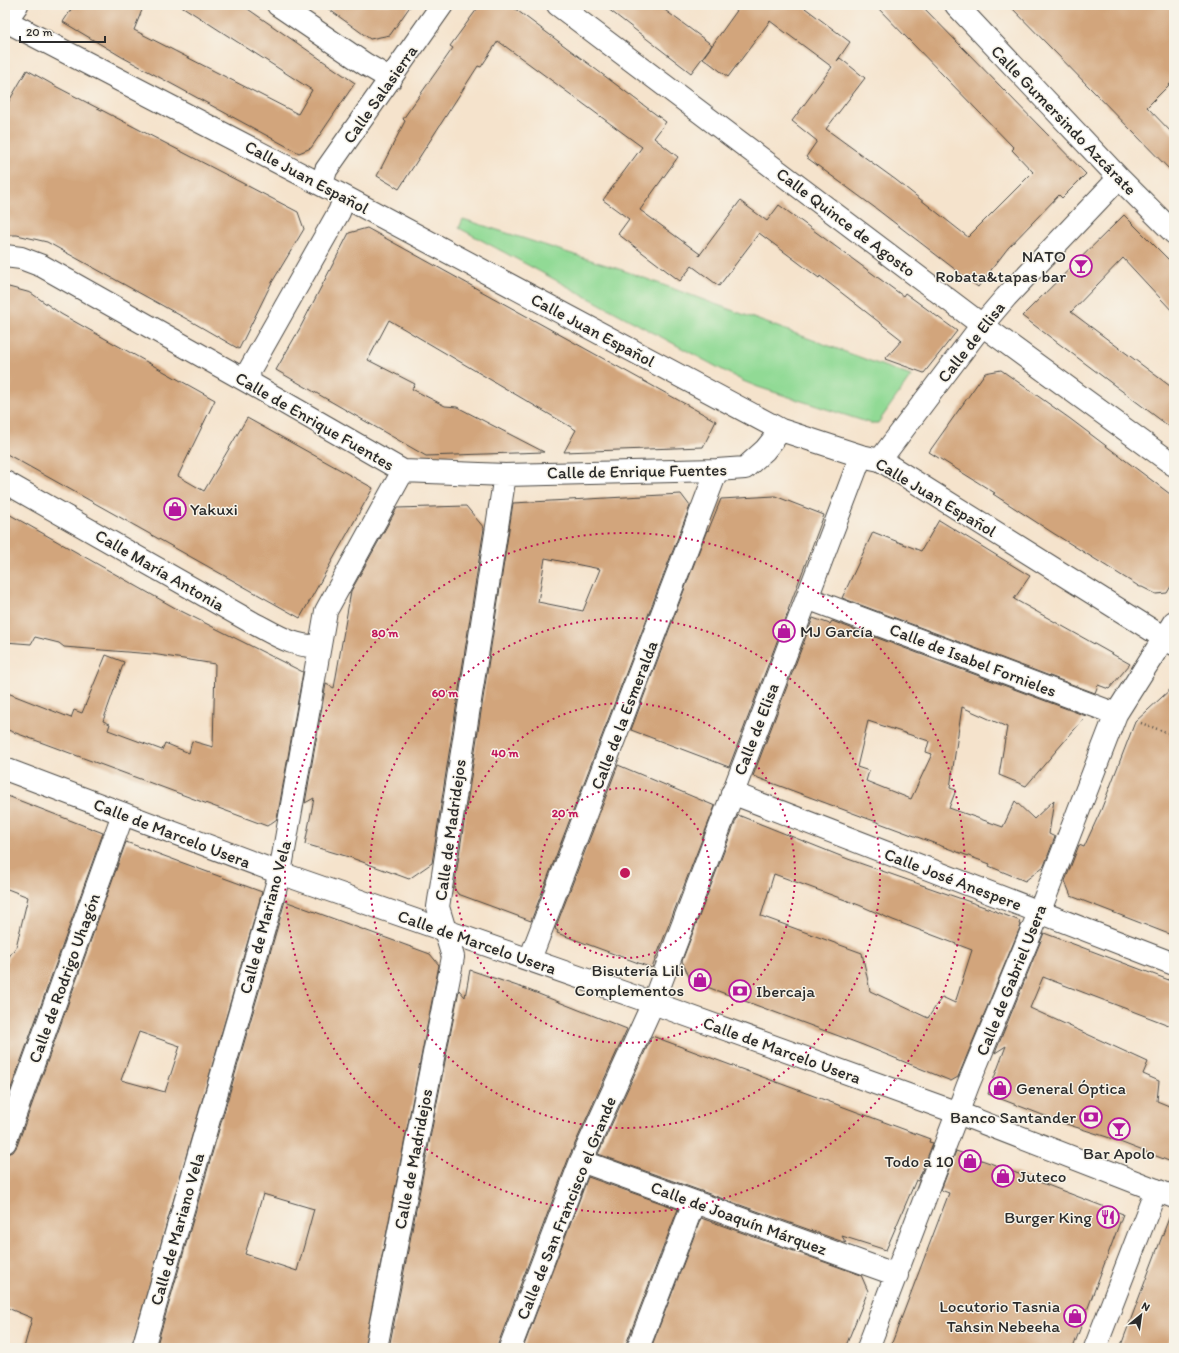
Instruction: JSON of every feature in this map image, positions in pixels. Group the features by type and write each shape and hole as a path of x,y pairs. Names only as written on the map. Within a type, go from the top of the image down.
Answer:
{"street":[{"path":"278,5 391,80"},
{"name":"Calle Salasierra","path":"322,185 326,170 391,80 442,5"},
{"name":"Calle Quince de Agosto","path":"558,5 982,324 1174,465"},
{"name":"Calle Gumersindo Azcárate","path":"956,5 1119,178 1174,233"},
{"name":"Calle Juan Español","path":"9,16 781,430 870,458 1171,635"},
{"name":"Calle de Elisa","path":"653,1002 807,598 870,458 1006,297 1119,178"},
{"path":"250,383 248,371 339,212 344,197"},
{"name":"Calle de Enrique Fuentes","path":"5,256 21,258 42,266 250,383 403,472 505,474 718,470 745,468 765,450 781,430"},
{"name":"Calle de la Esmeralda","path":"530,959 718,470"},
{"name":"Calle de Mariano Vela","path":"143,1348 280,873 326,610 403,472"},
{"name":"Calle de Madridejos","path":"376,1348 453,957 438,907 505,474"},
{"name":"Calle María Antonia","path":"5,482 292,643 306,647 319,646"},
{"name":"Calle de Isabel Fornieles","path":"807,598 1126,717"},
{"name":"Calle de Gabriel Usera","path":"868,1348 958,1113 1039,912 1126,717 1171,635"},
{"name":"Calle de Marcelo Usera","path":"5,769 280,873 653,1002 958,1113 1165,1194"},
{"name":"Calle José Anespere","path":"732,793 1174,964"},
{"name":"Calle de Rodrigo Uhagón","path":"5,1142 123,814"},
{"name":"Calle de San Francisco el Grande","path":"510,1348 581,1161 653,1002"},
{"name":"Calle de Joaquín Márquez","path":"581,1161 896,1274"},
{"path":"1095,1348 1165,1194"},
{"path":"638,1348 694,1202"}],"path":[{"path":"1126,717 1174,735"}],"green space":[{"path":"463,219 625,271 911,376 878,423 870,423 758,387 743,381 459,228"}],"building":[{"path":"74,5 144,5 134,30 298,114 312,90 180,5 242,5 355,83 311,148 299,153 122,57 63,22"},
{"path":"323,5 411,5 390,35 370,39"},
{"path":"480,5 510,5 666,122 654,138 678,157 640,210 700,254 699,256 740,201 767,221 779,205 903,296 905,293 957,331 924,373 885,359 902,340 820,276 819,278 759,233 719,286 692,266 680,281 618,234 629,219 603,200 642,147 498,41 481,67 478,66 399,189 377,176 405,121 403,119 453,48 450,46"},
{"path":"603,5 658,5 712,45 691,73"},
{"path":"741,5 801,5 850,42 837,61 840,58 865,78 826,129 896,180 968,237 1033,172 1012,150 1014,148 875,5 921,5 1086,174 1062,198 1059,195 1008,248 978,287 806,157 817,141 792,121 832,67 770,21 728,77 703,58"},
{"path":"1009,5 1174,5 1174,80 1147,107 1174,135 1174,174"},
{"path":"27,70 298,212 304,229 271,284 239,349 47,242 17,235 5,235 5,108"},
{"path":"1124,215 1174,265 1174,313 1123,258 1071,312 1174,389 1174,430 1022,316"},
{"path":"367,228 716,421 703,447 564,452 576,430 389,320 368,360 415,384 412,389 445,406 457,407 544,452 426,456 276,370 300,328 349,233"},
{"path":"5,286 31,293 61,314 215,400 178,476 204,491 247,418 373,488 300,618 5,453"},
{"path":"1001,370 1069,418 1174,497 1174,581 1167,593 1156,594 1140,587 1053,533 993,494 995,493 929,452 985,373"},
{"path":"681,494 690,506 531,921 458,894 454,888 513,503","holes":["545,558 600,569 583,611 538,602"]},
{"path":"775,496 824,515 729,767 631,730 707,530 708,531 721,499"},
{"path":"466,506 484,528 432,863 409,879 349,857 305,844 314,798 305,803 326,684 334,688 351,591 397,508"},
{"path":"5,512 177,609 303,672 277,819 267,826 5,729 5,692 71,718 74,710 82,713 106,655 124,662 103,721 110,724 108,730 162,750 165,743 189,753 192,741 213,747 215,664 152,654 64,647 59,643 35,637 31,644 5,642"},
{"path":"939,520 1030,576 1014,599 1130,664 1109,689 1098,685 1095,693 842,598 873,532 921,551"},
{"path":"813,618 830,624 832,621 1086,716 1026,786 999,775 1007,727 962,707 950,788 956,790 949,808 1003,827 1015,801 1034,819 1054,800 1049,834 1055,837 1044,866 1025,881 989,866 990,864 753,776","holes":["868,721 929,741 926,752 932,754 911,799 866,781 869,771 857,767"]},
{"path":"1174,686 1174,936 1071,896 1065,881 1079,845 1084,847 1101,810 1135,722"},
{"path":"618,765 715,806 652,968 557,933 558,931 555,929"},
{"path":"5,795 103,833 5,1105 5,967 8,958 16,947 28,897 5,888"},
{"path":"738,815 848,859 990,909 1020,921 1019,924 1021,925 958,1077 951,1081 863,1045 691,981 682,961","holes":["774,874 859,905 893,920 972,950 955,1003 942,997 928,1018 870,991 862,953 761,916"]},
{"path":"126,842 262,892 131,1348 24,1348 32,1318 5,1307 5,1154 13,1152 17,1146","holes":["139,1032 180,1046 165,1092 121,1080"]},
{"path":"285,901 430,954 439,965 364,1348 156,1348","holes":["263,1194 314,1209 297,1271 245,1254"]},
{"path":"1044,933 1174,982 1174,1027 1043,977 1030,1008 1148,1062 1143,1074 1159,1081 1157,1101 1174,1108 1174,1163 988,1094 1006,1046 995,1053"},
{"path":"470,970 526,989 627,1029 569,1157 498,1344 498,1348 389,1348 459,990 465,997"},
{"path":"652,1036 930,1139 929,1142 933,1143 918,1181 916,1180 886,1250 842,1236 846,1243 598,1154"},
{"path":"956,1151 1123,1214 1073,1348 890,1348 949,1193 941,1190"},
{"path":"588,1177 678,1209 626,1344 626,1348 523,1348"},
{"path":"1172,1210 1174,1211 1174,1327 1166,1348 1120,1348"},
{"path":"701,1218 861,1275 868,1291 845,1348 651,1348"}],"place":[{"name":"NATO Robata&tapas bar","path":"1081,266"},
{"name":"Yakuxi","path":"175,509"},
{"name":"MJ García","path":"784,631"},
{"name":"Bisutería Lili Complementos","path":"700,980"},
{"name":"Ibercaja","path":"740,991"},
{"name":"General Óptica","path":"1000,1088"},
{"name":"Banco Santander","path":"1091,1117"},
{"name":"Bar Apolo","path":"1119,1129"},
{"name":"Todo a 10","path":"970,1161"},
{"name":"Juteco","path":"1003,1176"},
{"name":"Burger King","path":"1108,1217"},
{"name":"Locutorio Tasnia Tahsin Nebeeha","path":"1075,1316"}]}
